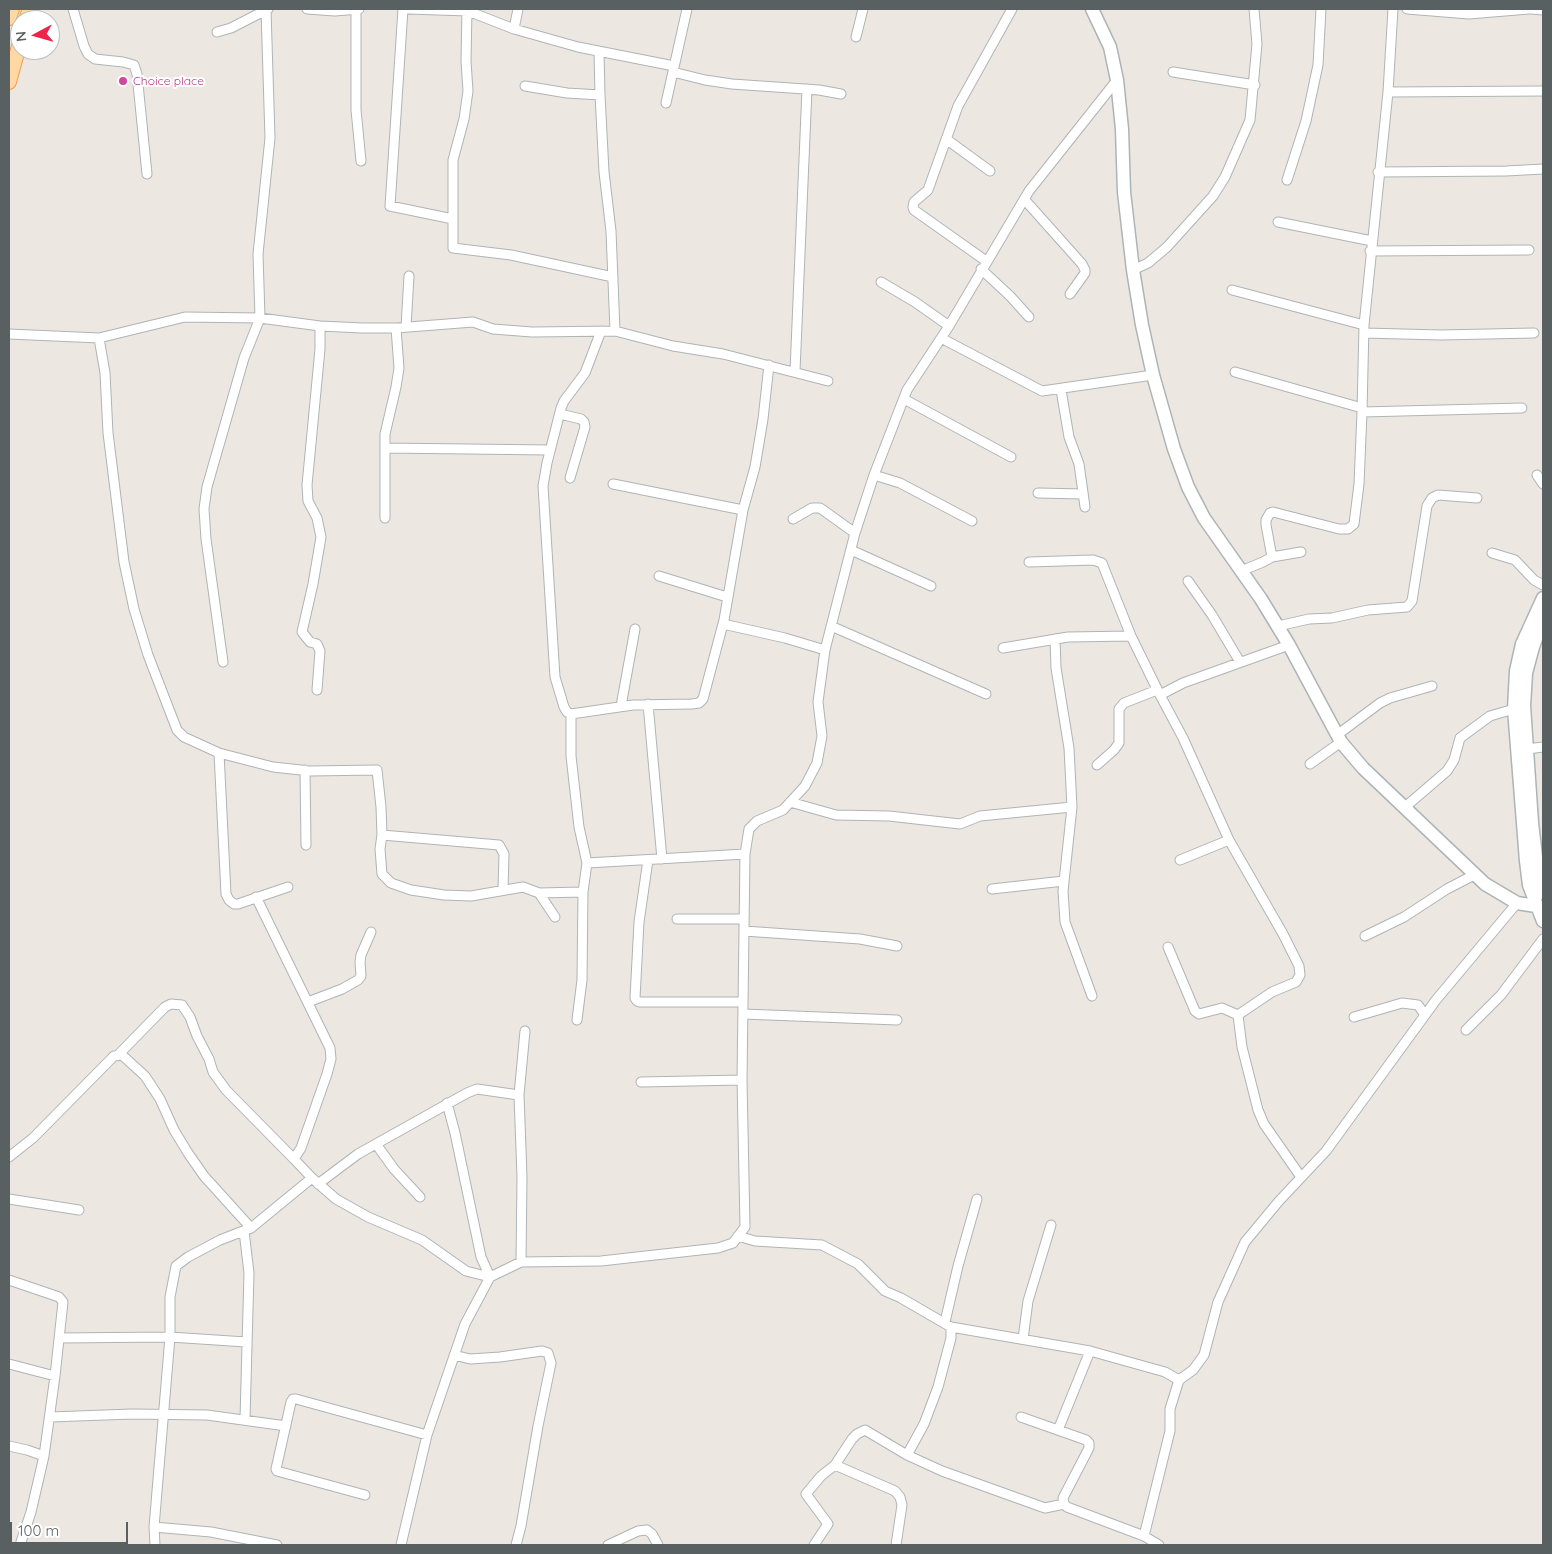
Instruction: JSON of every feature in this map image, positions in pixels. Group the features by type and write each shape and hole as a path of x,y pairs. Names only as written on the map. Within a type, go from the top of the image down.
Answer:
{"main road":[{"path":"9,18 12,9"},
{"path":"9,82 15,60"}],"street":[{"path":"73,9 88,54 95,59 134,65 137,74 147,174"},
{"path":"217,32 231,28 267,9 270,138 258,254 260,318 244,358 207,487 204,509 206,540 223,662"},
{"path":"306,9 335,11 359,9"},
{"path":"356,9 356,110 361,161"},
{"path":"403,9 390,206 453,219"},
{"path":"408,9 468,10 514,29 599,52 634,57 705,80 841,94"},
{"path":"514,29 518,9"},
{"path":"666,103 687,9"},
{"path":"856,37 863,9"},
{"path":"1012,9 958,106 928,190 914,202 912,207 983,265 1030,318"},
{"path":"1092,9 1100,22 1110,47 1116,80 1122,129 1124,192 1133,270 1142,325 1153,376 1174,449 1188,486 1204,518 1278,626 1339,738 1363,768 1485,884 1517,902 1536,906"},
{"path":"1133,270 1148,263 1167,247 1212,196 1225,177 1250,120 1255,85 1257,44 1254,9"},
{"path":"1287,180 1306,121 1318,65 1320,9"},
{"path":"1272,557 1266,525 1266,520 1270,513 1273,512 1339,529 1348,529 1354,524 1359,484 1364,329 1378,172 1388,92 1393,9"},
{"path":"1407,9 1440,10 1468,14 1530,9 1543,10"},
{"path":"468,10 466,61 468,91 464,120 453,160 453,248 511,255 613,277"},
{"path":"599,52 600,95 613,277 614,331"},
{"path":"1173,72 1255,85"},
{"path":"401,1545 427,1435 465,1324 490,1277 521,1262 601,1261 718,1248 733,1243 745,1227 742,1080 745,854 749,829 757,821 783,810 805,786 817,763 822,736 818,702 825,650 851,550 874,475 907,390 949,326 983,265 1024,199 1116,80"},
{"path":"525,86 567,93 600,95"},
{"path":"796,371 807,89"},
{"path":"1388,92 1543,91"},
{"path":"946,139 990,171"},
{"path":"1378,172 1543,169"},
{"path":"1024,199 1082,264 1085,270 1085,273 1070,294"},
{"path":"1278,222 1372,241"},
{"path":"1370,251 1529,250"},
{"path":"406,327 409,276"},
{"path":"881,282 949,326"},
{"path":"1232,290 1364,329 1441,335 1534,332"},
{"path":"9,334 99,338 185,317 260,318 320,326 396,328 473,322 493,330 522,332 614,331 673,346 723,354 796,371 828,381"},
{"path":"317,690 320,650 317,644 310,642 302,632 315,577 321,537 317,518 308,501 307,485 320,349 320,326"},
{"path":"385,518 385,434 399,368 396,328"},
{"path":"601,331 587,367 564,401 550,450 543,486 555,677 564,707 571,714 621,706 692,704 699,703 703,699 723,624 743,510 755,467 769,365"},
{"path":"99,338 105,373 108,433 122,544 134,609 148,655 177,730 184,737 219,753 273,767 344,772 377,770 381,807 382,835 380,849 382,874 391,883 411,890 444,895 470,896 523,887 539,893 584,892"},
{"path":"941,338 1042,391 1061,390 1063,388 1153,376"},
{"path":"1235,372 1362,410 1522,408"},
{"path":"1061,390 1069,437 1079,464 1085,507"},
{"path":"904,399 1011,457"},
{"path":"560,414 581,419 585,427 570,478"},
{"path":"386,448 550,450"},
{"path":"874,475 900,483 972,521"},
{"path":"1537,475 1543,484"},
{"path":"613,484 743,510"},
{"path":"1038,493 1083,494"},
{"path":"1278,626 1309,619 1332,618 1368,610 1408,607 1412,601 1427,506 1432,498 1438,495 1478,498"},
{"path":"794,519 812,508 820,508 856,533"},
{"path":"851,550 931,586"},
{"path":"1241,571 1272,557 1301,552"},
{"path":"1492,553 1515,560 1534,580 1543,585"},
{"path":"1029,562 1093,560 1102,563 1130,636 1183,738 1229,840 1283,934 1299,966 1300,976 1296,982 1272,992 1238,1015"},
{"path":"659,576 728,597"},
{"path":"1188,581 1240,662"},
{"path":"1543,598 1522,644 1516,671 1514,709 1529,885 1543,921"},
{"path":"1543,620 1526,673 1524,706 1536,859 1539,882 1543,893"},
{"path":"723,624 785,638 825,650"},
{"path":"831,626 986,694"},
{"path":"621,706 636,629"},
{"path":"1003,648 1068,637 1130,636"},
{"path":"1054,639 1056,668 1069,748 1072,807 1064,881 1064,922 1092,996"},
{"path":"1096,765 1114,750 1119,743 1119,709 1124,703 1289,645"},
{"path":"1310,764 1380,703 1390,698 1432,686"},
{"path":"648,704 662,859"},
{"path":"1404,808 1447,771 1454,760 1460,738 1490,716 1514,709"},
{"path":"571,714 571,756 578,818 587,863 584,892 582,980 577,1020"},
{"path":"1527,749 1543,747"},
{"path":"219,753 226,894 229,900 234,904 238,904 288,887"},
{"path":"306,770 306,845"},
{"path":"790,802 836,815 889,816 960,824 980,816 1072,807"},
{"path":"382,835 500,845 504,854 503,890"},
{"path":"1180,860 1229,840"},
{"path":"587,863 745,854"},
{"path":"648,860 638,922 635,998 637,1001 743,1002"},
{"path":"1365,936 1404,917 1474,875"},
{"path":"992,889 1064,881"},
{"path":"539,893 555,917"},
{"path":"256,897 330,1048 331,1059 301,1148 294,1159"},
{"path":"1144,1536 1170,1431 1170,1409 1179,1380 1192,1370 1204,1355 1218,1302 1245,1242 1279,1200 1326,1151 1425,1016 1517,902"},
{"path":"677,919 744,919"},
{"path":"744,931 860,939 897,946"},
{"path":"308,1002 342,989 358,980 361,976 361,955 371,932"},
{"path":"1466,1030 1501,995 1543,939"},
{"path":"1168,947 1195,1012 1199,1014 1222,1008 1238,1015"},
{"path":"1354,1017 1402,1003 1418,1005 1425,1016"},
{"path":"9,1156 33,1138 165,1007 171,1004 182,1005 210,1058 213,1072 226,1090 315,1181 336,1199 368,1217 422,1240 466,1271 490,1277"},
{"path":"743,1014 897,1020"},
{"path":"1238,1015 1242,1047 1258,1110 1264,1124 1301,1177"},
{"path":"521,1262 522,1177 519,1095 525,1030"},
{"path":"118,1055 126,1058 145,1076 160,1098 174,1130 204,1176 248,1230 249,1273 245,1419"},
{"path":"641,1082 742,1080"},
{"path":"154,1545 170,1337 170,1297 176,1266 188,1257 220,1240 248,1230 315,1181 447,1103 477,1090 519,1095"},
{"path":"447,1103 481,1257 490,1277"},
{"path":"376,1144 394,1169 420,1197"},
{"path":"9,1199 79,1210"},
{"path":"907,1455 924,1424 938,1387 951,1338 948,1325 958,1266 977,1200"},
{"path":"1023,1339 1028,1301 1051,1224"},
{"path":"738,1236 755,1241 822,1246 858,1264 885,1291 948,1325 1090,1351 1165,1372 1179,1380"},
{"path":"9,1280 59,1297 63,1302 56,1376 44,1456 31,1512 20,1545"},
{"path":"59,1338 170,1337 246,1342"},
{"path":"454,1356 470,1359 542,1351 548,1353 551,1363 516,1545"},
{"path":"1058,1430 1090,1351"},
{"path":"9,1364 56,1376"},
{"path":"365,1495 277,1470 275,1466 291,1402 296,1399 427,1435"},
{"path":"50,1417 83,1414 207,1415 286,1426"},
{"path":"1021,1417 1086,1440 1089,1444 1089,1448 1063,1498 1064,1504 1067,1507 1144,1536 1160,1545"},
{"path":"814,1545 828,1524 806,1494 821,1476 835,1465 852,1439 865,1430 907,1455 942,1471 1045,1508 1064,1504"},
{"path":"9,1446 44,1456"},
{"path":"835,1465 895,1491 900,1497 902,1505 896,1545"},
{"path":"154,1527 211,1532 277,1545"},
{"path":"608,1545 638,1531 647,1530 652,1534 658,1545"}],"place":[{"name":"Choice place","path":"123,81"}]}
